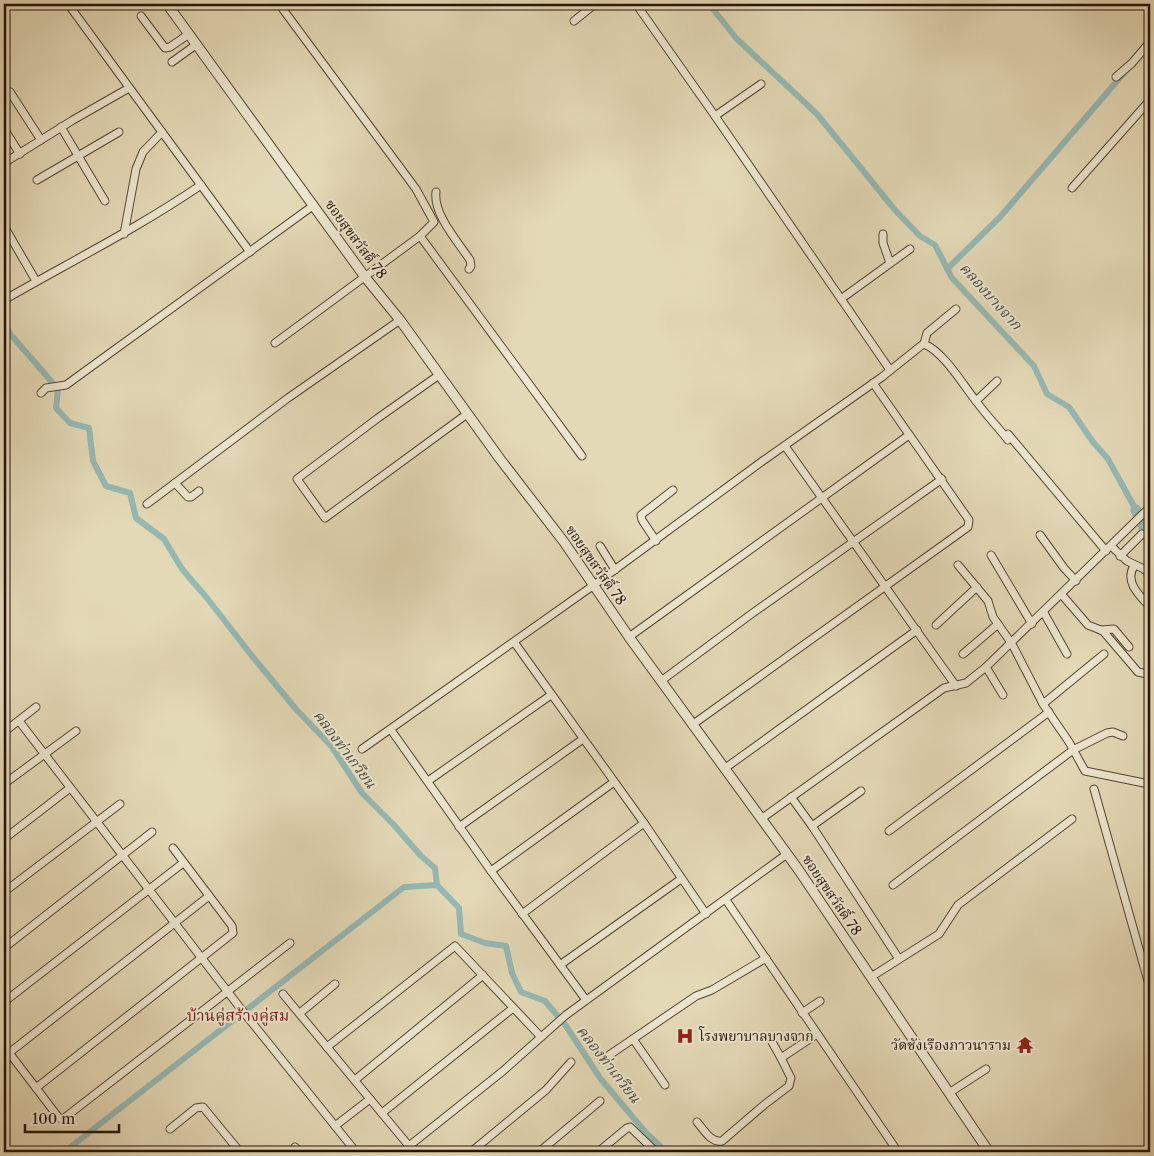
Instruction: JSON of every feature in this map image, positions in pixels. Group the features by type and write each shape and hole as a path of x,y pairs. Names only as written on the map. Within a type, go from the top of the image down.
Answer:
{"street":[{"path":"68,4 250,252"},
{"name":"ซอยสุขสวัสดิ์ 78","path":"167,4 314,204 365,277 400,320 467,414 564,542 629,637 787,854 989,1152"},
{"path":"279,4 414,186 434,222"},
{"path":"574,21 594,4"},
{"path":"637,6 890,370"},
{"path":"141,16 165,48 170,48 189,34"},
{"path":"1116,77 1132,63 1150,42"},
{"path":"172,62 197,44"},
{"path":"715,116 761,84"},
{"path":"4,163 61,127 129,88"},
{"path":"4,89 10,92 41,140"},
{"path":"1072,188 1150,100"},
{"path":"61,127 105,201"},
{"path":"4,129 20,154"},
{"path":"37,180 119,132"},
{"path":"124,234 136,169 142,152 162,132"},
{"path":"4,300 124,234 165,210 201,185"},
{"path":"436,192 436,206 470,260 471,266 469,269"},
{"path":"43,390 61,387 70,382 314,204"},
{"path":"275,343 420,236 434,222 443,219"},
{"path":"4,226 36,281"},
{"path":"883,234 883,242 890,263"},
{"path":"420,236 582,456"},
{"path":"841,299 910,249"},
{"path":"362,749 656,541 873,383 924,344 927,333 956,309"},
{"path":"147,504 288,398 400,320"},
{"path":"924,344 935,350 959,377 1008,440"},
{"path":"439,375 297,479 325,518 467,414"},
{"path":"976,401 997,381"},
{"path":"692,724 970,524 942,479 873,383"},
{"path":"988,411 1108,548 1134,566 1142,568 1150,574"},
{"path":"629,637 909,435"},
{"path":"785,446 956,686"},
{"path":"661,681 750,615 942,479"},
{"path":"175,483 188,498 199,491"},
{"path":"656,541 642,520 641,515 673,490"},
{"path":"761,819 944,688 966,683 986,668 1149,509"},
{"path":"1120,556 1142,534"},
{"path":"1040,535 1076,581"},
{"path":"600,546 615,570"},
{"path":"991,555 1032,624"},
{"path":"958,565 988,601 991,614 1012,644 1043,704 1085,771 1149,784"},
{"path":"1134,566 1130,575 1135,591 1150,607"},
{"path":"936,625 977,587"},
{"path":"1062,595 1088,625 1101,630 1114,629 1129,647"},
{"path":"1044,613 1067,654"},
{"path":"964,654 998,624"},
{"path":"724,769 917,630"},
{"path":"1101,630 1138,672 1147,674"},
{"path":"514,642 644,823 706,914"},
{"path":"1043,704 1104,654"},
{"path":"986,668 1003,694"},
{"path":"428,781 551,695"},
{"path":"4,732 36,708"},
{"path":"889,831 1048,712"},
{"path":"19,721 246,1016 356,1152"},
{"path":"391,730 459,827 586,1000"},
{"path":"4,784 76,731"},
{"path":"893,885 1073,750 1107,733 1113,732 1124,736"},
{"path":"459,827 583,739"},
{"path":"491,871 614,782"},
{"path":"4,839 70,788"},
{"path":"1094,789 1150,988"},
{"path":"812,826 861,791"},
{"path":"791,797 900,960"},
{"path":"4,892 120,804"},
{"path":"871,977 939,934 953,910 964,900 1072,819"},
{"path":"522,914 644,823"},
{"path":"4,948 152,832"},
{"path":"36,1088 234,931 173,848"},
{"path":"284,994 412,1149 503,1072 566,1015 787,854"},
{"path":"4,1002 183,863"},
{"path":"560,965 681,879"},
{"path":"9,1053 209,896"},
{"path":"726,900 898,1152"},
{"path":"4,1046 58,1118 63,1119 290,944"},
{"path":"327,1047 453,947 458,948 540,1037"},
{"path":"602,1060 696,996 733,979 766,958"},
{"path":"355,1080 483,975"},
{"path":"300,1013 335,984"},
{"path":"802,1013 820,1001"},
{"path":"382,1113 514,1008"},
{"path":"781,1058 817,1034"},
{"path":"633,1039 664,1085"},
{"path":"697,1122 712,1139 716,1142 722,1141 789,1086 791,1078 772,1042"},
{"path":"471,1152 546,1090 571,1062"},
{"path":"949,1093 986,1069"},
{"path":"335,1126 370,1099"},
{"path":"539,1152 600,1101"},
{"path":"170,1129 196,1108 204,1107 240,1152"},
{"path":"598,1152 629,1127 656,1152"}],"waterway":[{"name":"คลองบางจาก","path":"709,4 736,38 817,114 895,210 920,236 935,245 952,278 1034,366 1047,394 1069,407 1093,442 1108,459 1136,510"},
{"path":"947,269 1000,217 1124,73"},
{"name":"คลองท่าเกวียน","path":"4,323 11,335 58,389 56,408 70,423 89,428 93,461 106,486 130,493 136,518 164,539 182,569 252,656 295,708 332,747 362,793 421,856 435,868 437,885 459,908 461,934 485,943 506,946 512,973 521,992 545,1001 566,1026 600,1078 647,1134 667,1152"},
{"name":"คลองบางจาก","path":"1136,510 1145,530 1150,531"},
{"path":"64,1152 404,887 437,885"}],"place":[{"name":"โรงพยาบาลบางจาก","path":"685,1036"},
{"name":"วัดชังเรืองภาวนาราม","path":"1025,1045"}],"district":[{"name":"บ้านคู่สร้างคู่สม","path":"238,1015"}]}
